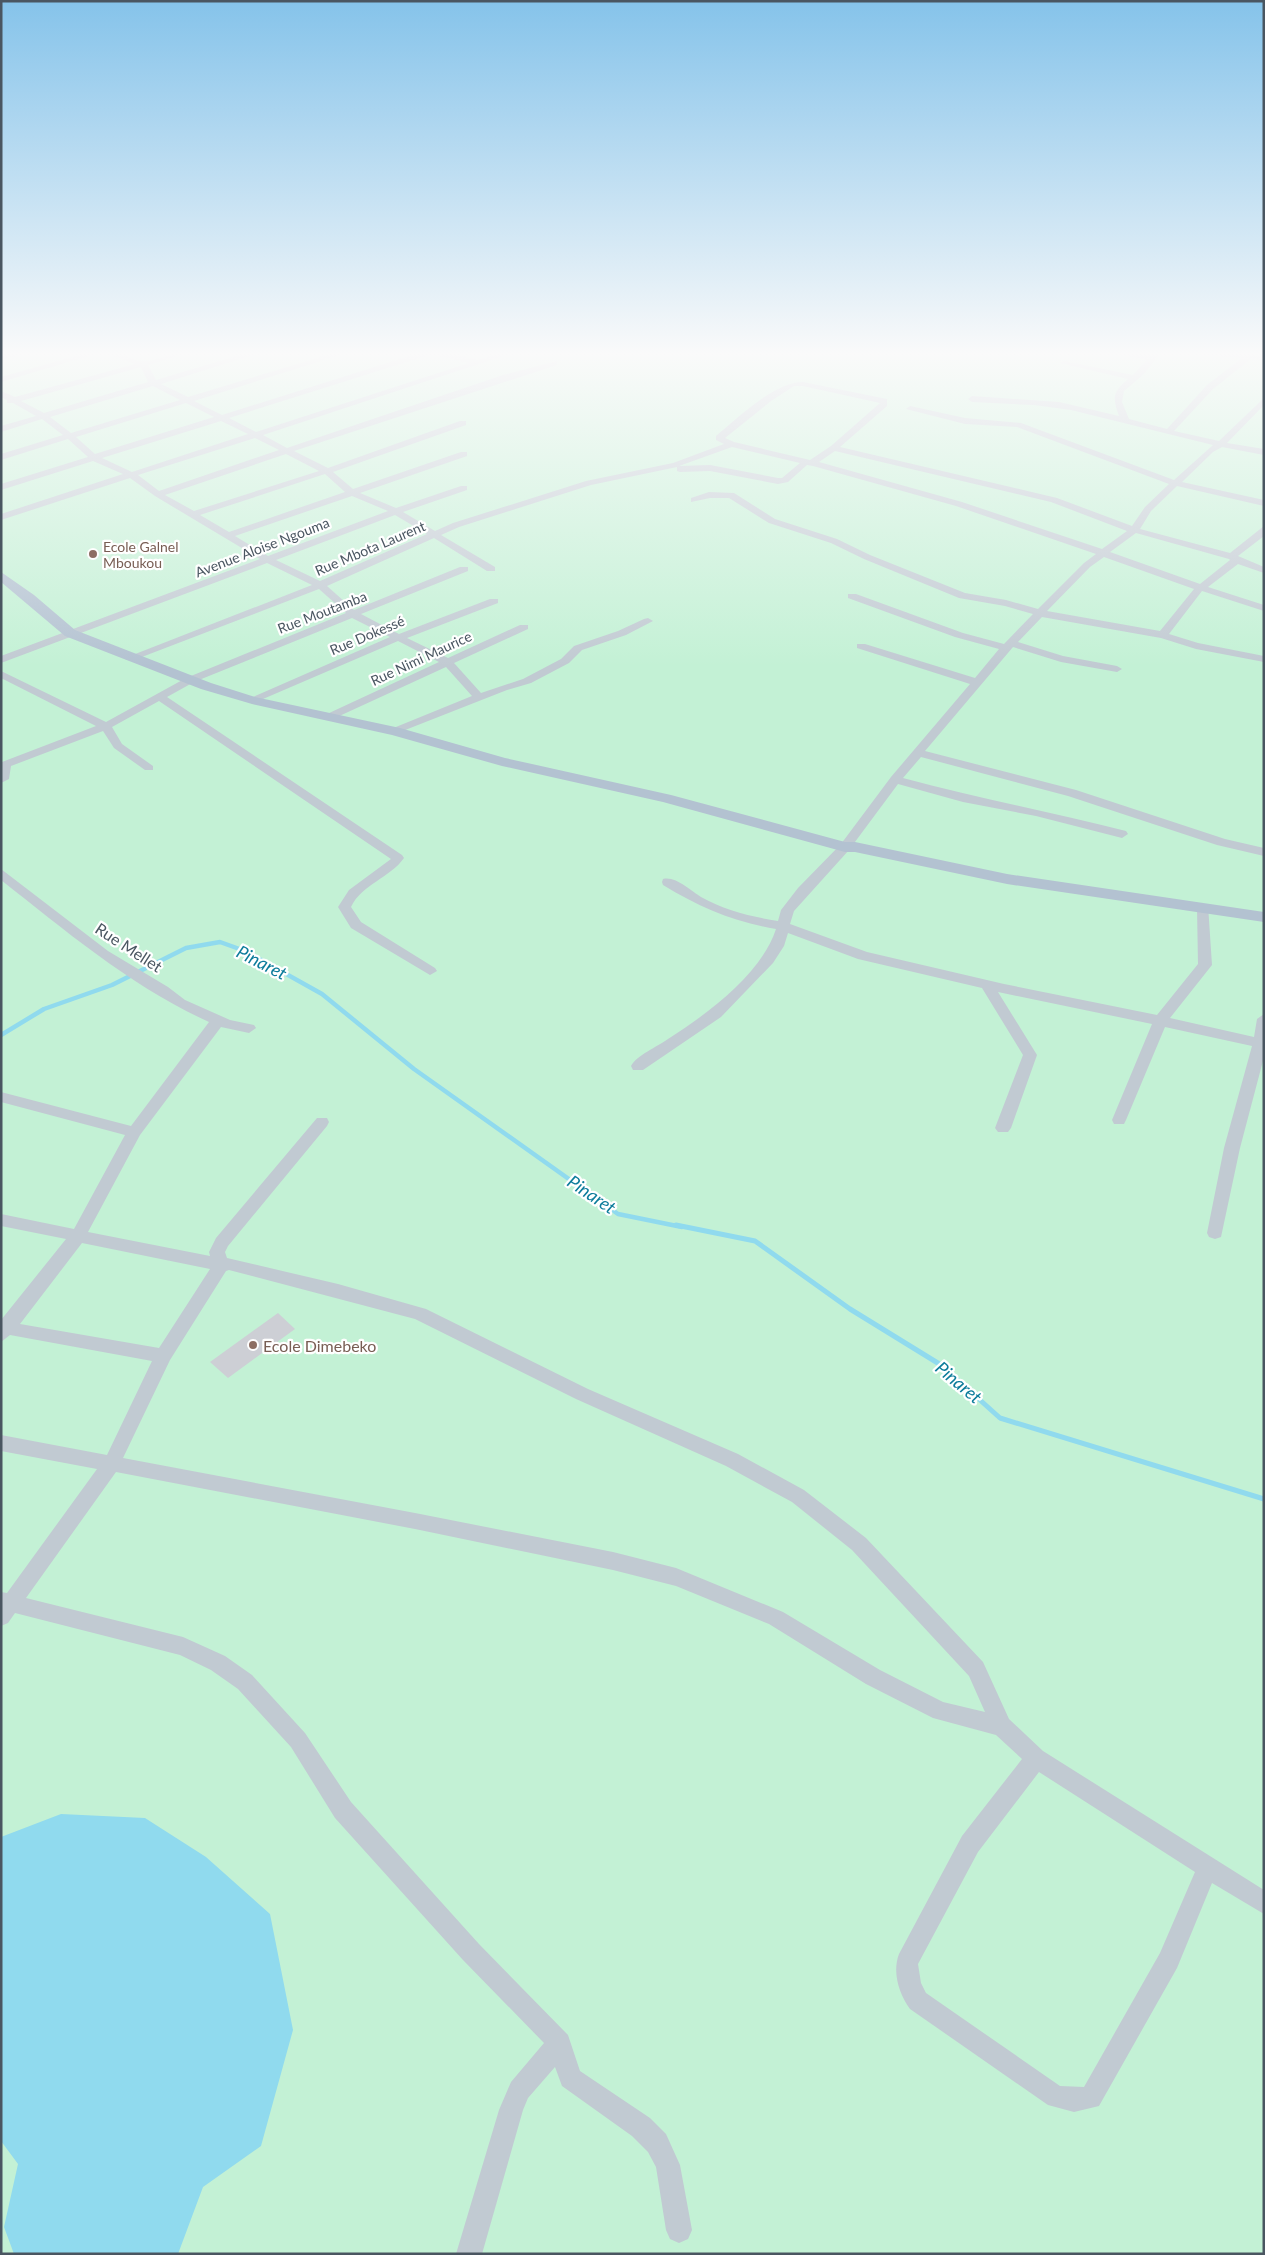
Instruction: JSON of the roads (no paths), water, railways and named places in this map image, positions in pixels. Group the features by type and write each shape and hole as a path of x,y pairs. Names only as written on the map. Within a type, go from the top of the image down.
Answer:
{"main road":[{"path":"1,576 30,598 70,633 130,658 252,700 395,731 502,762 666,798 846,847 855,847 919,863 1038,884 1264,917"}],"street":[{"path":"1,517 184,457"},
{"path":"158,494 267,457"},
{"path":"298,457 327,471 350,492 395,511 491,569"},
{"path":"192,514 367,457"},
{"path":"227,536 454,457"},
{"name":"Rue Mbota Laurent","path":"130,658 320,585 456,525 589,483 648,472 696,457"},
{"path":"785,457 925,494 1105,553 1199,589 1264,608"},
{"path":"648,472 710,468 778,481 785,480 818,457"},
{"path":"873,457 1054,500 1134,530 1235,558 1264,570"},
{"path":"1106,457 1174,483 1264,503"},
{"path":"638,1066 716,1014 768,960 777,946 788,910 803,891 846,847 895,780 979,683 1009,645 1038,613 1086,566 1134,530 1148,509 1202,457"},
{"path":"1,487 94,458 132,475 158,494 268,560 320,585 354,614 397,638 447,662 479,697"},
{"name":"Avenue Aloise Ngouma","path":"1,660 70,633 127,615 395,511 464,488"},
{"path":"694,500 709,495 731,495 772,521 834,541 948,591 1038,613 1164,635 1196,646 1263,659"},
{"path":"1164,635 1199,589 1235,558 1238,551 1261,540 1264,529"},
{"name":"Rue Moutamba","path":"4,763 106,726 190,680 464,569"},
{"path":"852,596 959,635 1009,645 1061,659 1117,669"},
{"name":"Rue Dokessé","path":"252,700 397,638 494,602"},
{"path":"395,731 479,697 527,681 565,660 578,648 622,633 648,621"},
{"name":"Rue Nimi Maurice","path":"331,716 524,627"},
{"path":"861,646 979,683"},
{"path":"1,674 106,726 118,746 149,768"},
{"path":"160,697 398,858 391,868 347,898 344,907 356,925 430,971"},
{"path":"919,753 1072,793 1221,842 1264,852"},
{"path":"1,779 3,779 4,763"},
{"path":"895,780 972,800 1037,812 1122,834"},
{"name":"Rue Mellet","path":"1,873 103,954 163,990 180,1003 227,1024 249,1028"},
{"path":"668,882 699,901 725,912 752,921 782,926 863,956 987,985 1161,1020 1262,1044"},
{"path":"1119,1120 1161,1020 1205,965 1203,908"},
{"path":"987,985 1030,1055 1003,1128"},
{"path":"163,1356 3,1330 77,1237 134,1132 219,1019"},
{"path":"1215,1233 1232,1148 1262,1044 1264,1019"},
{"path":"1,1097 134,1132"},
{"path":"322,1122 262,1198 222,1242 217,1252 221,1265 163,1356 112,1463 4,1606 183,1646 218,1663 244,1682 298,1740 342,1810 471,1952 560,2043 570,2078 641,2127 657,2144 668,2165 679,2230"},
{"path":"1,1220 221,1265 229,1264 329,1288 420,1314 582,1394 732,1460 798,1496 858,1544 976,1669 1002,1726 1036,1758 1264,1903"},
{"path":"1,1444 112,1463 556,1550 676,1577 734,1599 776,1618 874,1677 940,1711 1002,1726"},
{"path":"1036,1758 970,1844 907,1962 909,1989 918,2001 1056,2097 1074,2100 1091,2098 1169,1960 1188,1910 1208,1868"},
{"path":"469,2254 482,2202 516,2096 519,2090 560,2043"}],"water":[{"path":"61,1814 145,1818 206,1857 270,1914 293,2030 261,2146 203,2187 178,2254 14,2254 4,2227 18,2164 1,2141 1,1837"}],"waterway":[{"name":"Pinaret","path":"1,1035 44,1009 112,985 186,948 220,942 245,951 322,994 414,1069 618,1214 682,1227"},
{"name":"Pinaret","path":"676,1225 755,1241 850,1309 941,1365 1000,1418 1264,1499"}],"place":[{"name":"Ecole Galnel Mboukou","path":"93,554"},
{"name":"Ecole Dimebeko","path":"253,1345"}]}
